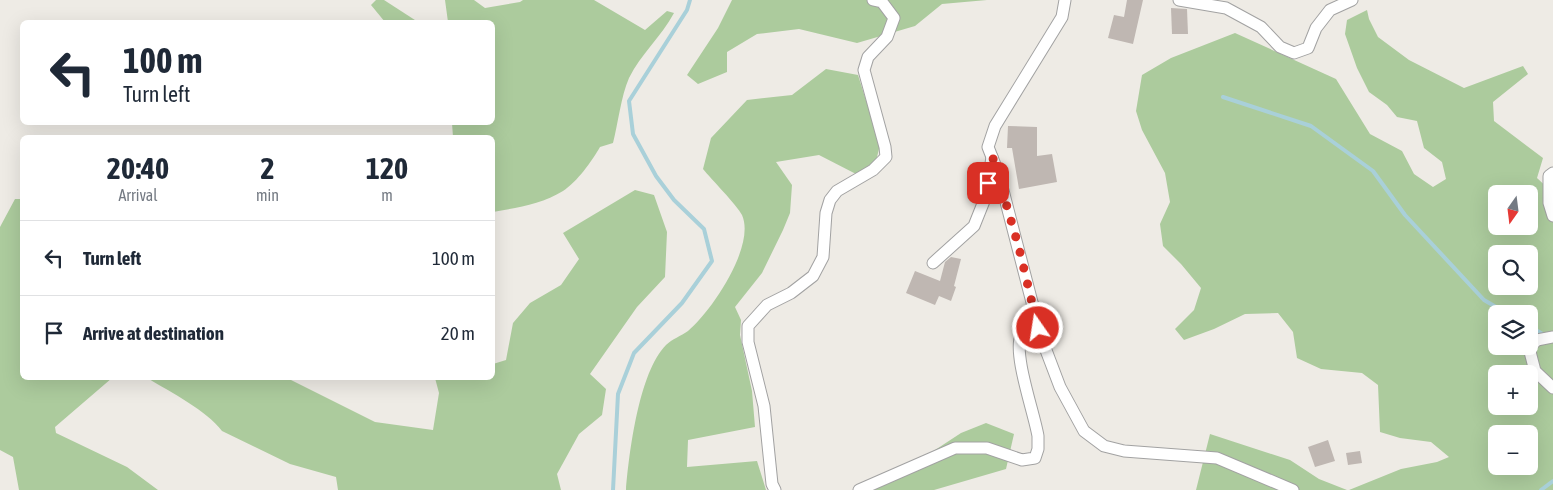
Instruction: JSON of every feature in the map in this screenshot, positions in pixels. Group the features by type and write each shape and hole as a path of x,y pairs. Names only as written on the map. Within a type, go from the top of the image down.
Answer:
{"street":[{"path":"775,490 772,484 764,406 748,342 748,326 767,305 791,293 813,276 823,257 826,213 830,200 837,191 873,170 886,157 885,146 864,70 868,57 887,37 894,18 882,2 874,0"},
{"path":"1065,0 1062,17 995,126 988,147 1019,248 1041,337 1060,387 1084,431 1104,446 1124,451 1217,458 1293,490"},
{"path":"1180,0 1226,8 1261,27 1280,47 1294,52 1308,48 1316,28 1330,10 1352,0"},
{"path":"933,263 974,226 986,196 992,155"},
{"path":"1553,174 1548,176 1549,203 1553,216"},
{"path":"859,490 955,448 987,448 1022,460 1034,458 1038,450 1038,436 1019,355 1020,336 1026,326 1036,318"},
{"path":"1553,337 1537,340 1529,348 1535,371 1553,388"}],"green space":[{"path":"376,0 384,0 415,20 383,20 371,5"},
{"path":"445,0 474,0 485,8 523,0 594,0 645,30 667,11 674,13 629,78 613,143 600,147 584,171 563,191 538,202 495,212 495,135 453,135 452,125 495,125 495,20 448,20"},
{"path":"732,0 987,0 942,4 915,26 857,43 799,29 757,34 727,52 727,72 698,84 687,75 718,28"},
{"path":"1367,10 1369,19 1378,37 1409,60 1464,88 1523,66 1528,74 1493,102 1494,121 1543,158 1537,178 1553,193 1553,490 1349,490 1401,469 1437,462 1449,457 1431,442 1400,438 1380,432 1378,385 1362,373 1321,369 1297,358 1293,332 1278,313 1245,314 1214,329 1184,340 1175,329 1194,310 1201,288 1163,246 1160,224 1170,202 1165,173 1142,130 1136,111 1142,75 1171,58 1235,33 1336,79 1370,134 1402,151 1414,174 1433,187 1446,179 1442,162 1424,148 1417,121 1397,117 1387,105 1369,92 1357,68 1345,34 1347,20"},
{"path":"826,69 858,75 880,145 876,161 856,174 819,155 776,162 792,185 790,213 762,273 735,307 741,320 740,335 752,391 755,427 688,440 687,467 757,461 766,490 626,490 637,414 642,393 657,357 666,345 688,331 708,309 729,278 743,244 745,228 742,215 703,169 711,138 747,100 792,95"},
{"path":"635,190 654,195 667,232 665,277 637,307 590,374 606,389 602,415 579,434 557,474 561,490 338,490 336,477 290,464 222,431 198,409 151,380 291,380 375,422 433,430 439,393 436,380 495,380 495,363 506,360 513,323 530,303 561,285 579,259 563,233"},
{"path":"15,199 20,199 20,380 110,380 55,427 56,433 127,467 158,490 19,490 13,457 0,450 0,227"},
{"path":"986,423 1014,434 1006,469 934,490 874,490 961,433"},
{"path":"1210,434 1290,460 1319,479 1347,490 1196,490"}],"building":[{"path":"1127,0 1143,0 1133,44 1108,38 1114,15 1124,17"},
{"path":"1171,8 1187,9 1188,34 1172,34"},
{"path":"1008,126 1037,127 1037,156 1052,154 1057,182 1019,189 1012,148 1007,148"},
{"path":"951,257 961,259 954,286 956,287 951,301 939,296 935,305 906,293 915,271 940,281 945,262"},
{"path":"1328,440 1335,461 1315,467 1308,447"},
{"path":"1360,451 1362,463 1348,465 1346,453"}],"waterway":[{"path":"613,490 618,394 634,353 682,303 712,261 704,229 674,200 656,176 633,134 629,101 687,10 690,0"},
{"path":"1223,97 1311,126 1373,171 1405,215 1484,300 1493,305"},
{"path":"1538,331 1546,336"},
{"path":"1541,490 1553,481"}],"route":[{"path":"988,183 992,155 1019,248 1038,328"}]}
